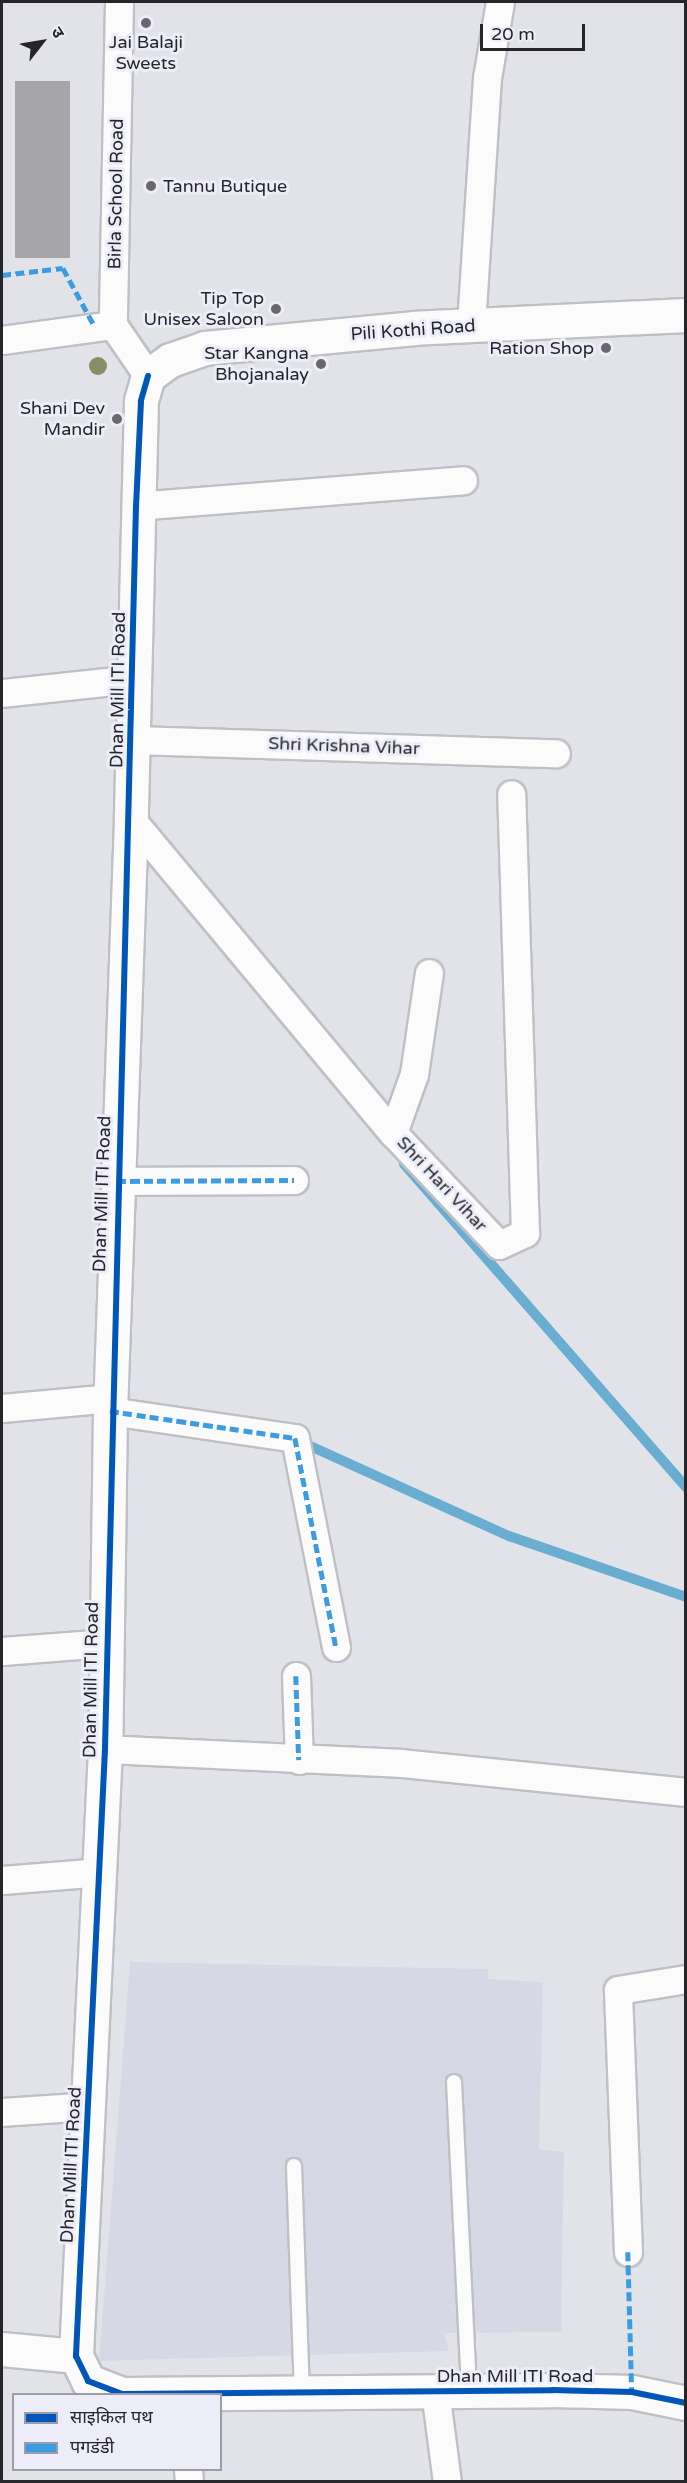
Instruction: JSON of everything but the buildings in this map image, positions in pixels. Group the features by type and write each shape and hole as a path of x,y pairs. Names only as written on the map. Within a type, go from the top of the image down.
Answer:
{"street":[{"name":"Birla School Road","path":"113,325 120,2"},
{"path":"471,325 487,78 500,2"},
{"name":"Pili Kothi Road","path":"148,376 170,360 205,348 471,325 686,315"},
{"path":"2,340 113,325 148,376"},
{"name":"Dhan Mill ITI Road","path":"119,2393 88,2381 76,2356 101,1872 117,1181 131,819 136,506 141,401 148,376"},
{"path":"136,506 463,480"},
{"path":"2,693 132,679"},
{"name":"Shri Krishna Vihar","path":"132,740 556,753"},
{"name":"Shri Hari Vihar","path":"131,819 393,1133 499,1245 525,1233 511,794"},
{"path":"393,1133 414,1074 429,973"},
{"path":"117,1181 294,1180"},
{"path":"2,1408 111,1405 295,1438 336,1647"},
{"path":"2,1651 107,1643"},
{"path":"296,1676 299,1760"},
{"path":"105,1749 436,1766 686,1792"},
{"path":"2,1880 101,1872"},
{"path":"628,2252 618,1990 686,1979"},
{"path":"2,2112 90,2106"},
{"path":"2,2349 76,2356"},
{"path":"435,2391 447,2481"},
{"name":"Dhan Mill ITI Road","path":"222,2394 435,2391 632,2392 686,2403"}],"lane":[{"path":"454,2082 469,2391"},
{"path":"294,2166 302,2393"}],"shaded area":[{"path":"130,1962 488,1969 488,1979 543,1982 539,2149 564,2152 561,2332 444,2333 449,2351 99,2361"}],"waterway":[{"path":"404,1164 686,1487"},
{"path":"308,1445 509,1536 686,1597"}],"marked path":[{"path":"2,275 63,268 95,327"},
{"path":"117,1181 294,1180"},
{"path":"110,1411 295,1438 336,1647"},
{"path":"296,1676 299,1760"},
{"path":"628,2252 632,2392"}],"cycle path":[{"path":"119,2393 88,2381 76,2356 105,1749 136,506 141,401 148,376"},
{"path":"222,2393 553,2390 632,2392 686,2403"}],"place":[{"name":"Jai Balaji Sweets","path":"146,23"},
{"name":"Tannu Butique","path":"151,186"},
{"name":"Tip Top Unisex Saloon","path":"276,309"},
{"name":"Ration Shop","path":"606,348"},
{"name":"Star Kangna Bhojanalay","path":"321,364"},
{"name":"Shani Dev Mandir","path":"117,419"}]}
